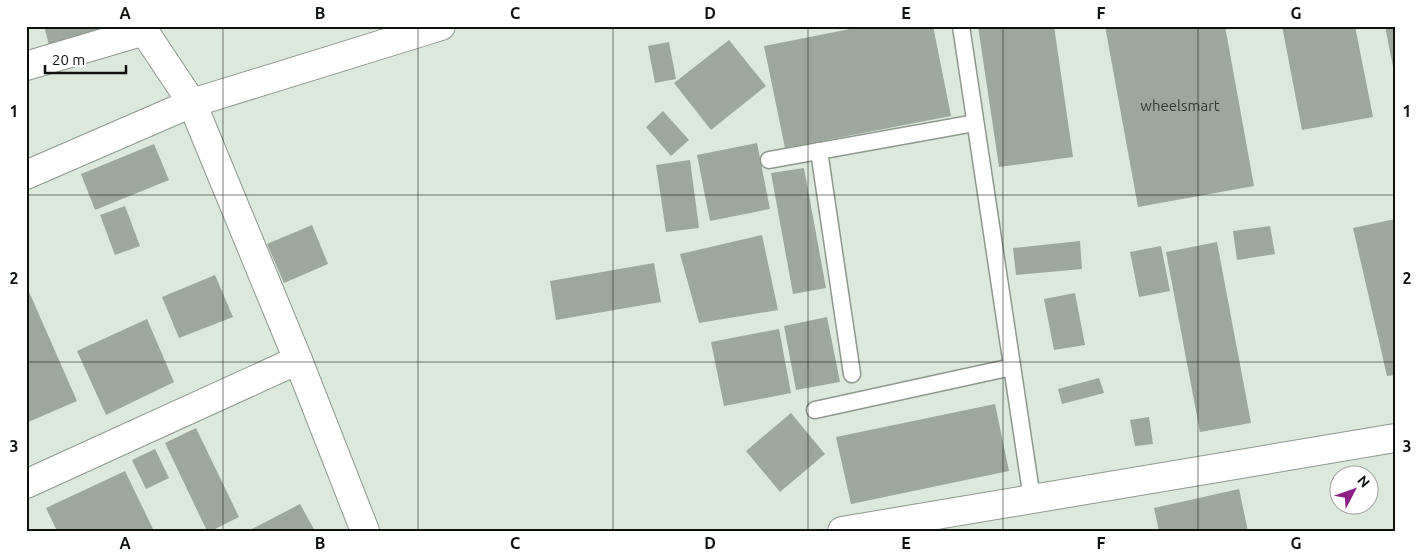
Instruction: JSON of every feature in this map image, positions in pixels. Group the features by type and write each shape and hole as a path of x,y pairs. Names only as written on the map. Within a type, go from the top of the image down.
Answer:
{"street":[{"path":"26,175 192,103 440,26"},
{"path":"26,66 144,29 192,103 298,360 365,531"},
{"path":"26,484 298,360"},
{"path":"842,531 1395,438"}],"lane":[{"path":"961,26 1032,499"},
{"path":"769,160 975,123"},
{"path":"819,151 852,374"},
{"path":"815,410 1012,367"}],"building":[{"path":"44,26 102,26 104,31 49,45"},
{"path":"865,26 933,26 951,116 785,148 764,46"},
{"path":"978,26 1054,26 1073,157 999,167"},
{"path":"1105,26 1225,26 1254,186 1138,207"},
{"path":"1282,26 1355,26 1373,117 1302,130"},
{"path":"1385,26 1395,26 1395,72 1394,72"},
{"path":"729,40 766,86 711,130 674,83"},
{"path":"669,42 676,79 655,83 648,46"},
{"path":"663,111 689,140 671,156 646,127"},
{"path":"757,143 770,209 710,221 697,155"},
{"path":"154,144 169,180 95,210 81,174"},
{"path":"690,160 699,228 666,232 656,165"},
{"path":"804,168 826,288 793,294 771,173"},
{"path":"125,206 140,246 115,255 100,215"},
{"path":"1395,219 1395,375 1387,376 1353,228"},
{"path":"312,225 328,264 284,283 267,244"},
{"path":"1270,226 1275,254 1237,260 1233,231"},
{"path":"762,235 778,310 699,323 680,254"},
{"path":"1080,241 1082,269 1016,275 1013,248"},
{"path":"1217,242 1251,423 1200,432 1166,252"},
{"path":"1161,246 1170,291 1139,297 1130,252"},
{"path":"654,263 661,302 556,320 550,281"},
{"path":"215,275 233,317 179,338 162,297"},
{"path":"26,285 77,401 26,423"},
{"path":"1075,293 1085,345 1054,350 1044,299"},
{"path":"827,317 840,382 796,390 784,326"},
{"path":"147,319 174,382 106,415 77,351"},
{"path":"779,329 791,393 724,406 711,342"},
{"path":"1099,378 1104,393 1062,404 1058,389"},
{"path":"995,404 1009,471 851,504 836,437"},
{"path":"791,413 825,454 780,492 746,451"},
{"path":"1149,417 1153,444 1135,446 1130,420"},
{"path":"196,428 239,517 211,531 207,531 165,443"},
{"path":"155,449 169,478 146,489 132,460"},
{"path":"125,471 154,531 57,531 46,508"},
{"path":"1239,489 1248,531 1159,531 1154,508"},
{"path":"300,504 315,531 248,531"}]}
